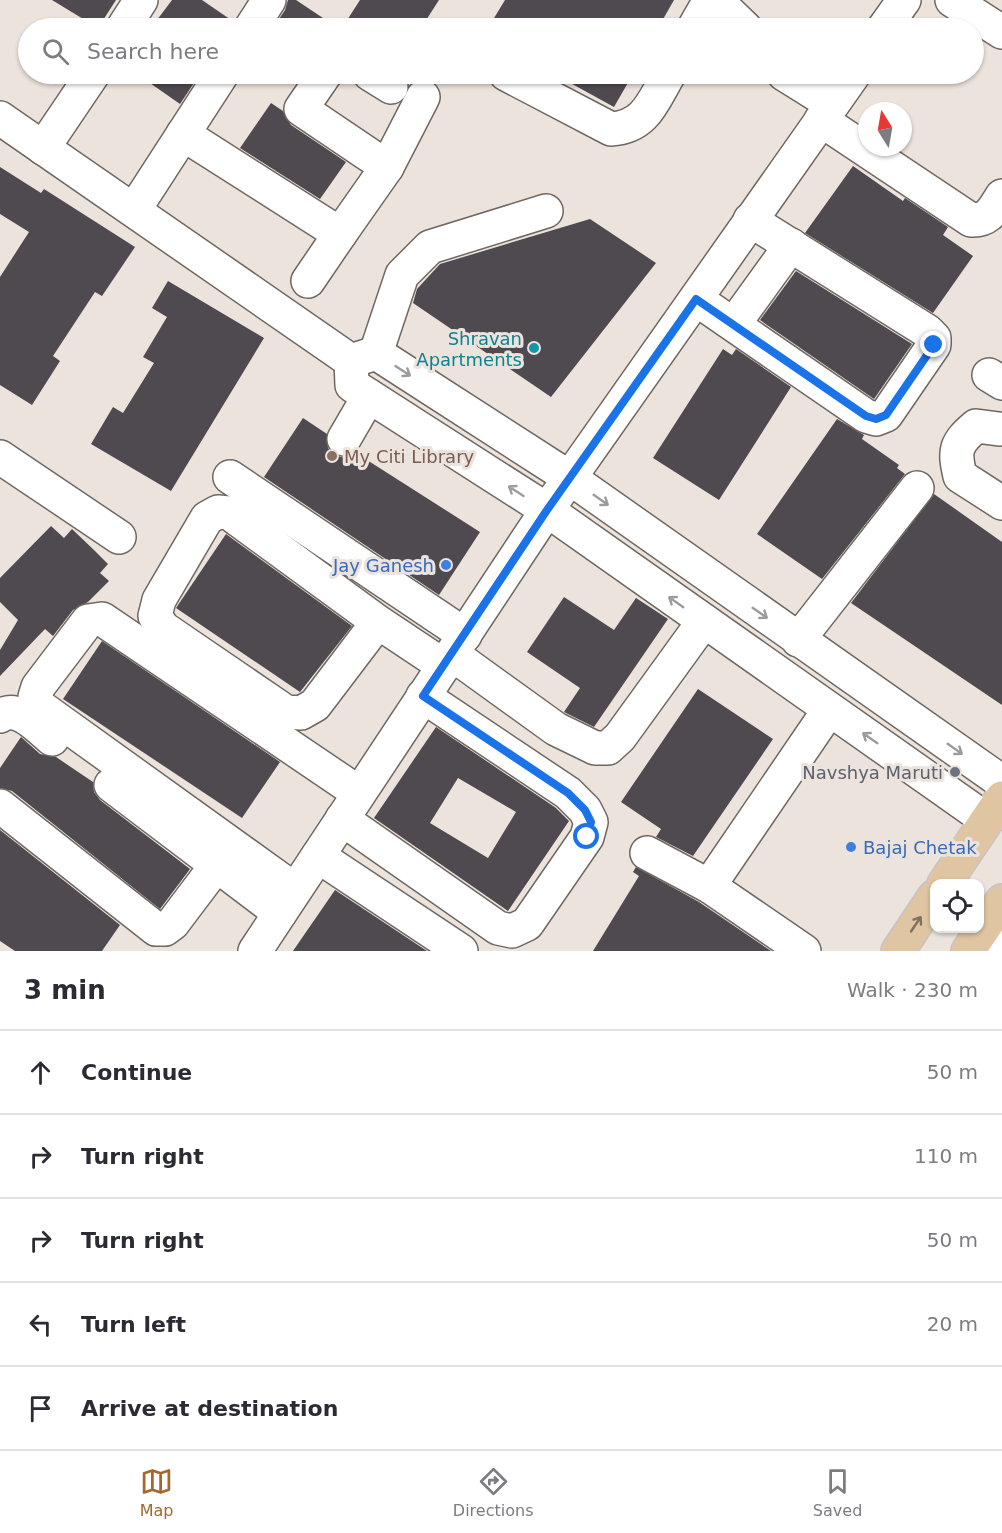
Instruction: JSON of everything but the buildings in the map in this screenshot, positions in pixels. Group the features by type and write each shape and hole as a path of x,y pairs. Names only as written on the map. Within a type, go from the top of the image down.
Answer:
{"main road":[{"path":"948,879 997,816"},
{"path":"983,945 1002,901"},
{"path":"898,951 930,903"}],"street":[{"path":"129,18 141,0"},
{"path":"257,18 269,0"},
{"path":"891,18 904,0"},
{"path":"952,0 980,18"},
{"path":"984,20 1002,32"},
{"path":"43,148 86,84"},
{"path":"134,210 216,84"},
{"path":"318,84 301,109 387,167"},
{"path":"525,84 611,129 629,128 648,110 663,84"},
{"path":"807,84 835,96 971,220 988,217 1002,196"},
{"path":"279,951 326,862 350,806 547,510 696,299 835,96"},
{"path":"835,96 971,235"},
{"path":"308,281 387,167 423,97"},
{"path":"0,118 134,210 363,357 570,478 1002,782"},
{"path":"183,134 340,234"},
{"path":"696,299 866,416 876,419 886,415 934,345 934,338 927,331 791,245 757,210"},
{"path":"757,210 921,310"},
{"path":"546,211 430,247 402,275 352,385 547,510 829,710 997,816"},
{"path":"734,324 791,245"},
{"path":"344,439 369,396"},
{"path":"999,429 976,426 959,441 956,458 960,477 1002,503"},
{"path":"0,457 119,537"},
{"path":"230,477 453,652 556,729 595,748 608,748 620,737 704,621"},
{"path":"798,640 917,488"},
{"path":"378,622 315,705 301,713 286,712 163,628 155,616 159,600 207,518 218,512 229,513 378,622 453,652"},
{"path":"287,901 39,706 35,697 38,687 88,621 102,619 350,806 498,928 512,931 527,924 587,837 591,822 585,810 568,793 423,696"},
{"path":"709,886 829,710"},
{"path":"0,716 10,711 18,712 216,866 287,901"},
{"path":"0,806 156,928 165,929 173,923 216,866"},
{"path":"22,849 170,951"},
{"path":"647,853 709,886 804,951"},
{"path":"255,951 287,901 326,862"},
{"path":"326,862 461,951"}],"place":[{"name":"Shravan Apartments","path":"534,348"},
{"name":"My Citi Library","path":"332,456"},
{"name":"Jay Ganesh","path":"446,565"},
{"name":"Navshya Maruti","path":"955,772"},
{"name":"Bajaj Chetak","path":"851,847"}],"route":[{"path":"587,837 591,822 585,810 568,793 423,696 547,510 696,299 866,416 876,419 886,415 934,345"}]}
